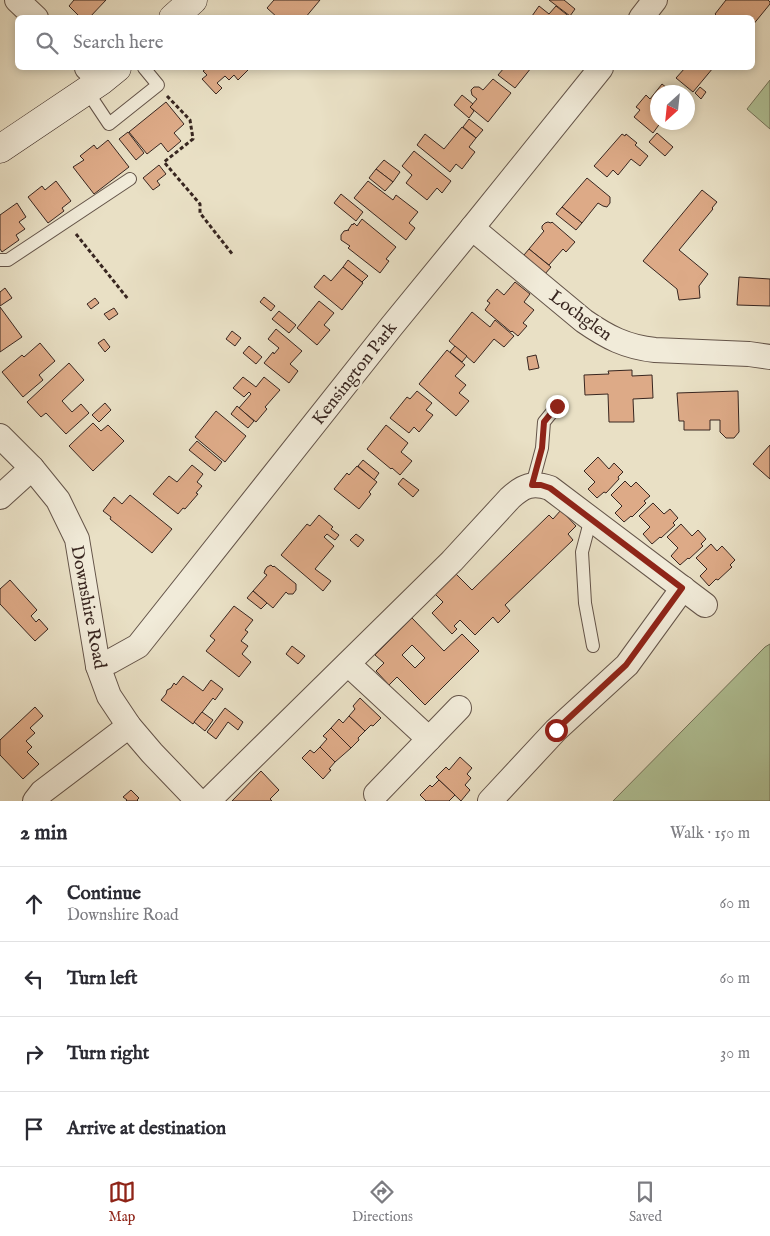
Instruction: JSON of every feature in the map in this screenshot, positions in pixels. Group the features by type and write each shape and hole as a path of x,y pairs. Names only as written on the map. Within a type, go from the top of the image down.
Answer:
{"street":[{"path":"17,0 33,15"},
{"path":"176,15 193,0"},
{"path":"643,15 655,0"},
{"name":"Kensington Park","path":"98,666 112,661 138,646 391,327 599,70"},
{"path":"0,149 98,77"},
{"name":"Lochglen","path":"472,228 584,321 624,344 648,349 749,354 770,357"},
{"name":"Downshire Road","path":"0,436 32,468 58,500 77,539 98,666 109,696 129,726 198,801"},
{"path":"0,497 32,468"},
{"path":"208,801 452,560 516,492 524,487 541,485 550,488 705,605"},
{"path":"490,801 556,730 626,665 682,588"},
{"path":"348,664 429,739"},
{"path":"376,794 459,708"},
{"path":"35,801 46,789 129,726"}],"lane":[{"path":"98,77 109,124 158,85 146,70"},
{"path":"0,260 8,260 130,179"},
{"path":"532,485 542,448 544,422 557,406"},
{"path":"591,518 582,552 585,603 594,646"}],"path":[{"path":"158,85 190,120 193,139 164,162 200,204 200,213 233,255"},
{"path":"66,222 128,300"}],"green space":[{"path":"770,80 770,129 747,109"},
{"path":"770,644 770,801 613,801 765,647"}],"building":[{"path":"74,0 106,0 92,15 78,15 69,6"},
{"path":"274,0 320,0 308,15 275,15 267,8"},
{"path":"549,0 564,0 575,9 569,15"},
{"path":"726,0 768,0 770,2 755,22 755,15 715,14"},
{"path":"539,6 549,14 556,6 567,15 533,15"},
{"path":"248,70 238,80 234,75 229,80 225,76 217,83 222,88 216,94 202,79 207,75 203,71"},
{"path":"502,70 529,70 515,88 498,75"},
{"path":"683,70 711,70 695,90 695,85 684,85 676,78"},
{"path":"493,79 511,93 488,122 470,107 477,99 472,95 471,90 474,87 479,87 483,90"},
{"path":"700,87 706,92 701,99 695,93"},
{"path":"462,95 473,104 470,107 474,111 469,118 454,105"},
{"path":"646,95 650,99 650,130 655,130 653,133 634,117 640,110 636,107"},
{"path":"166,102 184,124 174,133 181,141 168,152 161,143 147,154 129,132"},
{"path":"469,119 483,130 476,138 463,127"},
{"path":"462,127 476,138 469,147 475,152 462,169 456,164 450,172 417,145 425,134 444,149"},
{"path":"128,132 144,153 136,160 119,139"},
{"path":"657,133 673,147 665,156 649,142"},
{"path":"622,134 625,136 626,134 637,143 635,145 648,156 640,166 631,159 618,175 613,170 607,177 594,166"},
{"path":"108,140 129,167 94,194 73,167 84,160 80,156 94,145 97,149"},
{"path":"414,151 451,181 442,193 437,188 427,200 406,183 412,175 402,166"},
{"path":"384,160 400,172 393,182 376,169"},
{"path":"159,165 166,174 157,181 160,185 153,190 143,178"},
{"path":"376,169 393,182 385,191 369,178"},
{"path":"587,178 610,197 610,203 607,207 598,203 582,223 562,207"},
{"path":"56,181 71,201 62,208 64,211 48,223 28,197 42,186 45,190"},
{"path":"368,181 393,200 396,195 418,212 409,223 415,228 406,240 354,198"},
{"path":"702,190 717,202 679,250 708,274 699,286 700,298 679,300 677,289 643,261"},
{"path":"341,194 363,212 356,221 334,203"},
{"path":"17,203 26,217 19,222 25,229 16,235 19,240 2,252 0,249 0,215"},
{"path":"562,207 582,223 576,230 556,214"},
{"path":"362,219 396,247 386,259 389,261 380,273 348,248 350,246 341,240 341,235 344,231 349,230 354,223 357,226"},
{"path":"552,222 575,242 566,252 563,249 549,265 529,249 544,231 542,226"},
{"path":"529,249 551,267 545,274 524,255"},
{"path":"348,260 368,276 362,282 343,267"},
{"path":"343,267 363,283 342,310 314,287 324,275 331,281"},
{"path":"739,277 770,279 770,306 737,305"},
{"path":"515,282 530,294 524,302 534,310 523,323 527,326 518,336 485,310 490,303 487,301 497,289 504,295"},
{"path":"5,288 12,298 0,306 0,292"},
{"path":"264,297 275,306 271,311 260,302"},
{"path":"95,298 99,303 91,309 87,304"},
{"path":"319,301 334,313 324,325 330,330 317,345 297,328"},
{"path":"0,307 22,337 0,352"},
{"path":"114,308 118,314 109,320 104,314"},
{"path":"279,311 296,325 289,333 272,319"},
{"path":"472,312 490,327 495,320 514,336 504,347 494,339 474,363 449,341"},
{"path":"276,329 302,351 290,364 298,371 289,383 264,363 279,348 268,339"},
{"path":"232,331 241,338 235,346 226,339"},
{"path":"104,339 110,347 105,352 98,343"},
{"path":"40,343 55,361 39,375 43,380 23,397 2,372"},
{"path":"249,346 262,357 256,364 243,353"},
{"path":"455,346 467,356 462,362 450,352"},
{"path":"447,350 465,365 455,376 466,385 459,393 469,401 456,416 419,384"},
{"path":"536,355 539,368 529,370 527,357"},
{"path":"69,363 84,380 62,401 72,412 81,404 89,413 66,434 46,413 41,417 27,402"},
{"path":"632,370 632,376 652,375 653,398 633,399 634,422 609,422 608,394 585,395 584,375 609,374 608,371"},
{"path":"243,377 256,387 264,377 280,390 265,407 267,409 256,422 239,408 251,394 249,392 244,397 233,388"},
{"path":"417,391 432,403 426,410 433,415 419,432 414,427 409,433 390,418 407,397 410,399"},
{"path":"738,391 739,432 734,438 726,438 720,432 720,420 710,420 710,430 684,430 684,421 679,421 677,393"},
{"path":"105,403 111,410 99,422 92,415"},
{"path":"237,406 254,421 248,428 231,414"},
{"path":"216,411 246,436 225,462 195,437"},
{"path":"93,423 101,431 108,425 124,441 93,471 69,446"},
{"path":"386,425 408,443 401,452 412,461 400,475 367,449"},
{"path":"197,441 222,462 215,471 189,450"},
{"path":"770,445 770,479 753,464"},
{"path":"598,457 609,469 614,463 623,472 606,493 604,492 597,498 588,489 595,482 584,471"},
{"path":"363,460 379,473 374,480 358,466"},
{"path":"192,465 203,474 197,482 202,486 196,493 198,494 178,514 153,494 169,476 177,482"},
{"path":"357,466 377,482 369,492 371,494 359,509 334,489 347,473 349,475"},
{"path":"403,478 419,490 413,497 398,484"},
{"path":"625,481 631,487 636,482 650,496 644,501 646,503 632,517 624,522 615,513 622,506 611,495"},
{"path":"130,495 172,529 152,553 110,519 111,517 103,511 114,497 122,504"},
{"path":"653,503 664,514 670,509 678,518 673,523 675,525 652,544 643,534 650,527 639,516"},
{"path":"561,510 576,526 568,534 573,540 505,605 510,611 498,623 493,617 475,635 460,620 454,626 457,629 452,634 432,613 443,602 433,592 454,572 472,590 549,515 553,519"},
{"path":"319,515 339,535 335,540 327,534 324,537 334,546 315,569 331,581 323,591 281,555 307,524 310,526"},
{"path":"681,524 692,536 698,530 706,539 701,544 703,546 680,565 671,556 678,548 667,537"},
{"path":"356,534 364,540 358,547 350,540"},
{"path":"711,544 717,551 722,546 735,560 730,565 732,567 709,586 700,576 707,569 696,558"},
{"path":"271,565 296,584 296,590 293,594 286,592 273,608 253,591 267,575 264,573 265,570"},
{"path":"10,580 37,610 31,616 36,622 39,619 48,629 35,641 0,604 0,589"},
{"path":"253,591 267,603 261,609 247,598"},
{"path":"234,606 253,620 245,630 248,632 241,641 248,646 242,654 251,662 239,677 206,651 215,640 210,636"},
{"path":"412,618 444,651 462,634 479,651 425,705 397,677 389,685 376,671 384,663 375,655","holes":["412,645 425,658 415,668 402,655"]},
{"path":"292,646 305,656 298,664 286,654"},
{"path":"183,676 203,691 211,680 223,689 215,700 213,698 193,724 161,700 167,690 174,683 176,685"},
{"path":"360,698 381,718 365,731 349,716 355,709 353,706"},
{"path":"35,707 43,716 30,728 35,733 26,741 32,747 27,752 39,764 23,779 0,755 0,740"},
{"path":"225,708 243,722 238,730 228,722 216,739 207,732"},
{"path":"202,712 213,720 205,731 194,722"},
{"path":"349,716 365,731 351,748 331,728 339,719 343,723"},
{"path":"331,728 351,748 335,762 320,747 327,739 323,736"},
{"path":"320,747 335,762 323,779 302,758 310,750 314,753"},
{"path":"460,757 472,768 467,774 471,778 465,785 470,790 461,801 436,777 446,767 449,770"},
{"path":"261,771 279,790 270,799 272,801 232,801"},
{"path":"439,780 455,795 449,801 426,801 420,795 430,785 432,787"},
{"path":"131,790 139,798 138,801 126,801 123,797"}],"route":[{"path":"556,730 626,665 682,588 550,488 532,485 542,448 544,422 557,406"}]}
